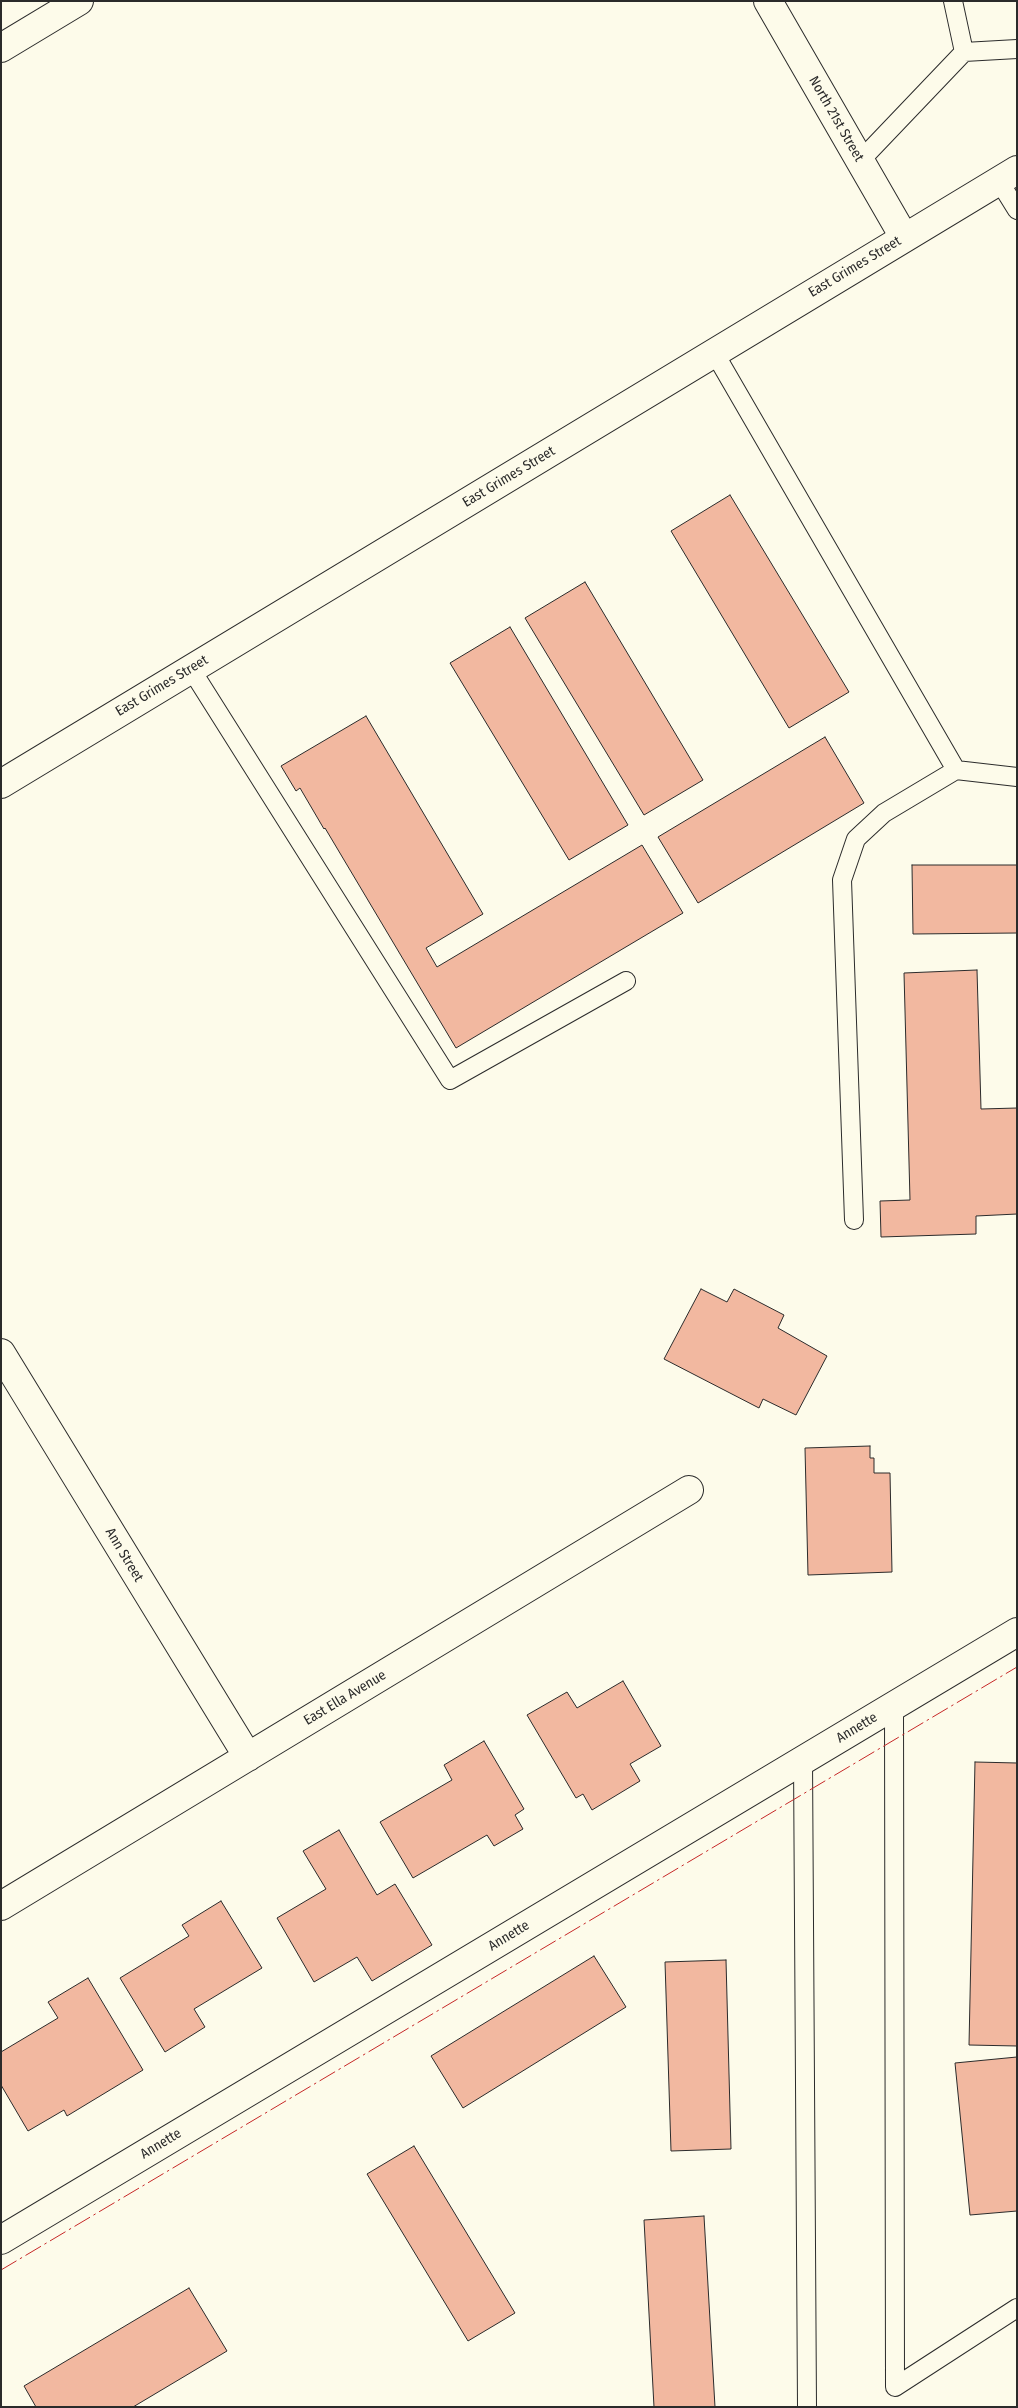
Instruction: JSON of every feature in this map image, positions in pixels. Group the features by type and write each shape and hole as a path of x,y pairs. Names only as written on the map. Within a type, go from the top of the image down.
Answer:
{"street":[{"path":"1,48 79,1"},
{"name":"North 21st Street","path":"768,1 904,237"},
{"name":"East Grimes Street","path":"1,784 1008,175"},
{"name":"Ann Street","path":"1,1353 248,1757"},
{"name":"East Ella Avenue","path":"1,1906 689,1490"},
{"name":"Annette","path":"1,2240 1017,1632"}],"lane":[{"path":"953,1 964,52"},
{"path":"860,161 964,52 1017,49"},
{"path":"1008,175 1017,210"},
{"path":"714,352 956,770"},
{"path":"191,669 450,1080 626,981"},
{"path":"854,1220 842,880 856,839 884,813 956,770 1017,777"},
{"path":"894,1706 896,2387 1017,2308"},
{"path":"803,1760 807,2407"}],"building":[{"path":"730,495 849,692 789,728 671,531"},
{"path":"585,582 703,780 644,815 525,618"},
{"path":"510,627 628,825 569,860 450,663"},
{"path":"366,716 483,914 426,948 437,967 642,845 683,913 456,1048 325,828 300,788 296,791 281,766"},
{"path":"825,737 864,803 698,903 658,837"},
{"path":"912,865 1017,865 1017,933 913,934"},
{"path":"977,970 981,1109 1017,1108 1017,1214 976,1216 976,1234 881,1237 880,1201 910,1200 904,973"},
{"path":"701,1289 727,1302 734,1289 784,1315 778,1328 827,1356 796,1415 763,1399 759,1408 664,1359"},
{"path":"870,1446 870,1458 874,1458 874,1473 890,1473 892,1572 808,1575 805,1448"},
{"path":"623,1681 661,1746 630,1764 640,1781 592,1810 583,1794 576,1798 527,1715 567,1692 577,1708"},
{"path":"484,1741 524,1809 515,1815 523,1829 494,1846 487,1835 413,1878 380,1822 452,1780 444,1765"},
{"path":"975,1762 1017,1763 1017,2046 969,2045"},
{"path":"339,1830 377,1895 395,1884 432,1945 372,1981 357,1957 314,1982 277,1918 326,1889 303,1851"},
{"path":"221,1901 262,1968 194,2009 205,2027 165,2052 120,1978 189,1936 182,1925"},
{"path":"594,1956 626,2007 463,2108 431,2056"},
{"path":"726,1960 731,2149 671,2151 665,1962"},
{"path":"88,1978 143,2070 67,2116 64,2110 28,2131 1,2085 1,2052 58,2018 48,2002"},
{"path":"1017,2057 1017,2211 970,2215 955,2063"},
{"path":"414,2146 515,2313 468,2341 367,2174"},
{"path":"704,2216 715,2407 654,2407 644,2220"},
{"path":"189,2288 227,2351 133,2407 36,2407 24,2386"}],"power":[{"path":"1,2270 1017,1667"}]}
